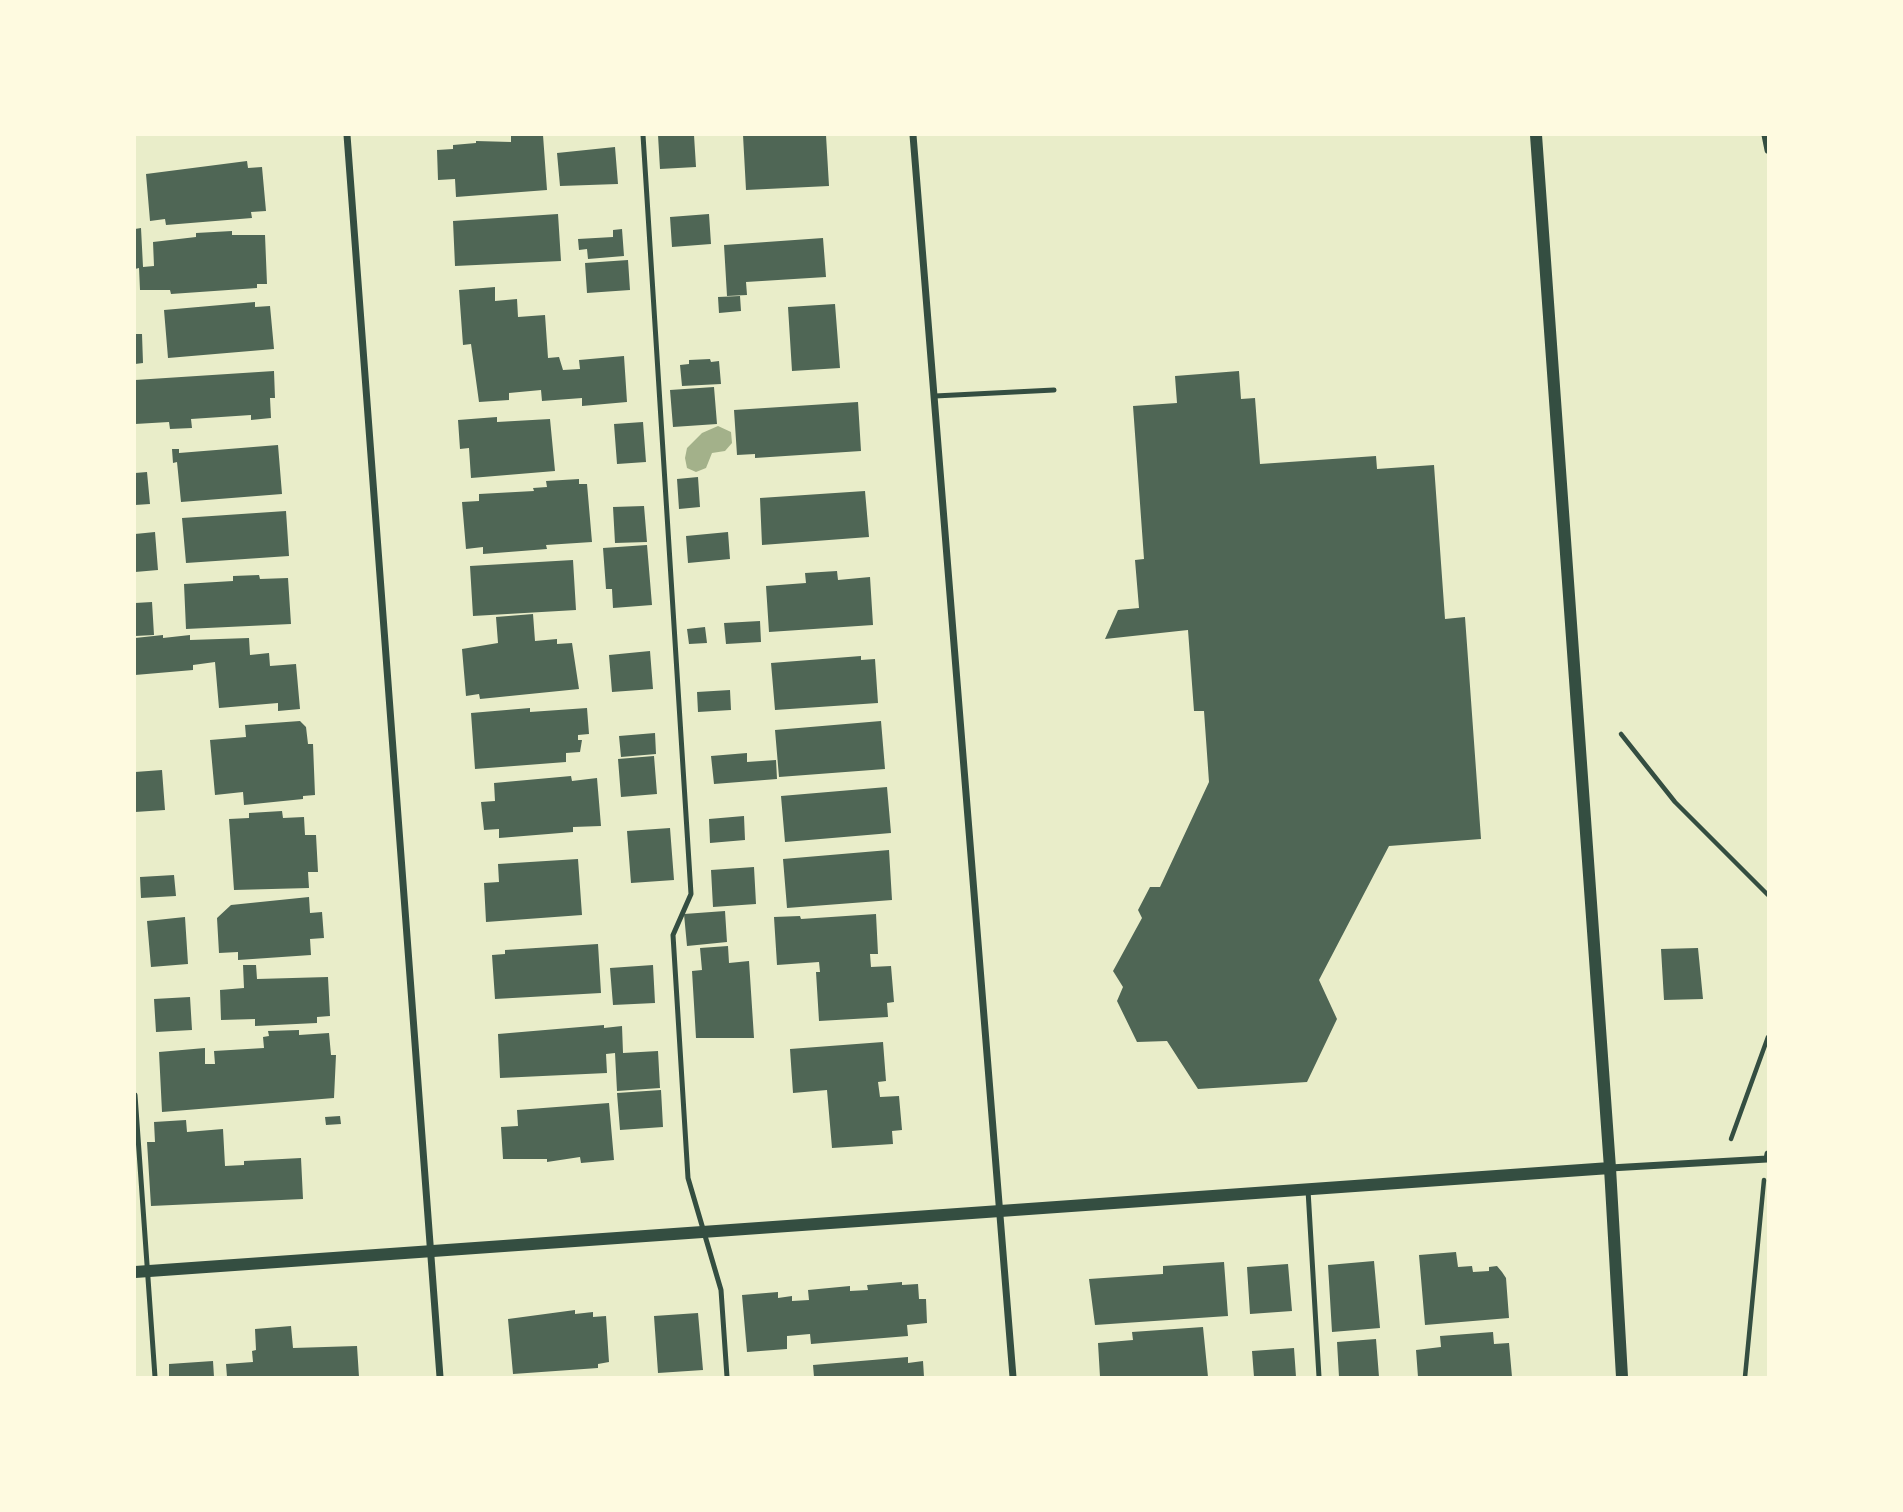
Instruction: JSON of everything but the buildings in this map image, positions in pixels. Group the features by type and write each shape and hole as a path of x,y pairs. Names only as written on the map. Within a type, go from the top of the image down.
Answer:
{"street":[{"path":"347,135 440,1377"},
{"path":"913,135 1002,1212 1013,1377"},
{"path":"1535,135 1610,1168 1622,1377"},
{"path":"1765,135 1768,150"},
{"path":"141,1272 1767,1156"}],"lane":[{"path":"643,135 691,894 673,935 688,1178 721,1290 727,1377"},
{"path":"935,396 1054,390"},
{"path":"135,1095 141,1272 155,1377"},
{"path":"1308,1190 1319,1377"}],"path":[{"path":"1621,734 1675,802 1768,895"},
{"path":"1731,1140 1768,1037"},
{"path":"1745,1377 1767,1156"}],"shaded area":[{"path":"718,426 731,432 732,443 725,451 712,453 706,468 696,472 687,468 687,448 702,433"}]}
